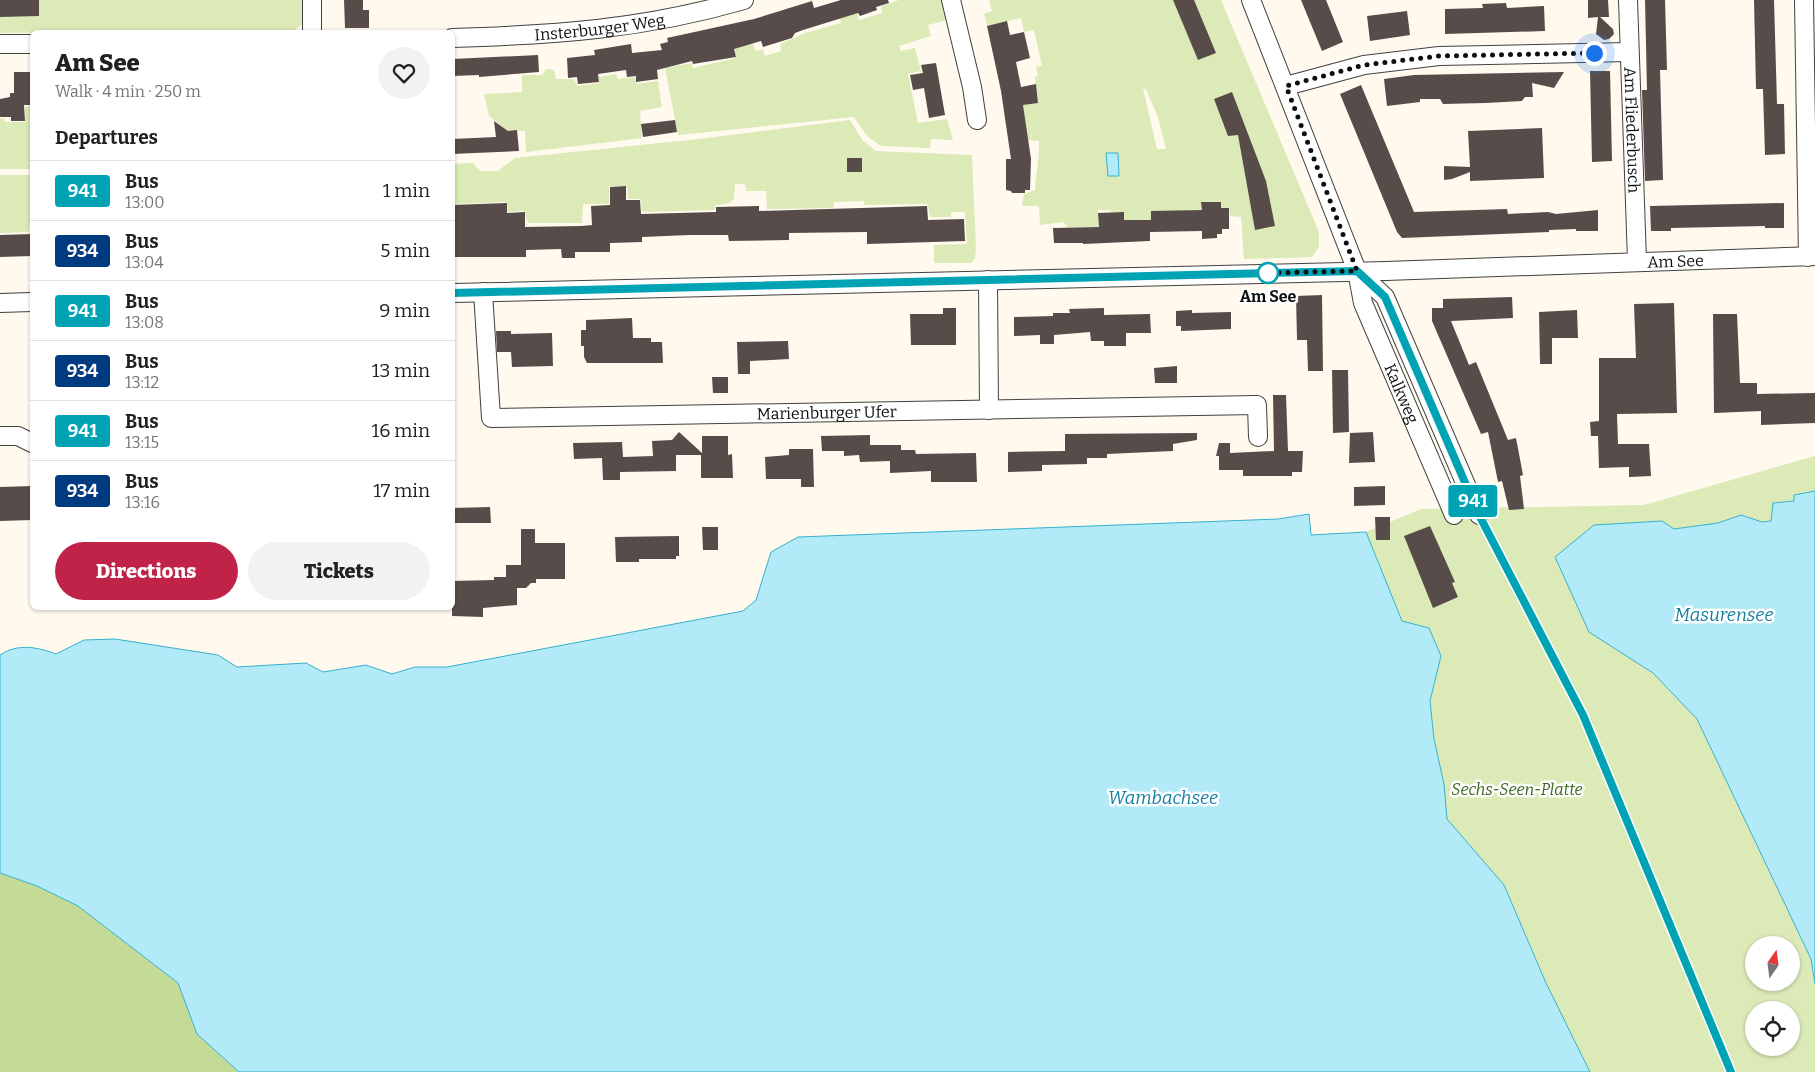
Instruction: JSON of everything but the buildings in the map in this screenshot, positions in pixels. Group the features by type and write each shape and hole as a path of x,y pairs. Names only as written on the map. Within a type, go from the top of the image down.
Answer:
{"street":[{"path":"312,0 312,30"},
{"name":"Insterburger Weg","path":"455,38 559,34 626,27 709,10 744,0"},
{"path":"951,0 972,87 977,120"},
{"name":"Kalkweg","path":"1251,0 1357,271 1364,303 1454,515"},
{"name":"Am Fliederbusch","path":"1628,0 1637,261"},
{"path":"1804,0 1811,257"},
{"path":"0,44 30,44"},
{"path":"1286,86 1364,65 1439,56 1629,52"},
{"name":"Am See","path":"455,293 1357,271 1811,257"},
{"name":"Kalkweg","path":"1357,271 1385,297 1479,515"},
{"path":"988,280 989,410"},
{"name":"Marienburger Ufer","path":"484,292 491,418 1257,405 1258,437"},
{"path":"0,303 30,302"},
{"path":"0,436 18,436 30,442"}],"green space":[{"path":"0,0 305,0 305,22 295,30 30,30 30,33 0,33"},
{"path":"899,0 942,0 947,20 928,25 931,36 899,46 901,51 915,48 921,71 908,74 918,123 947,119 953,140 931,139 930,148 881,146 867,136 854,117 678,135 665,68 692,63 693,68 736,58 733,42 749,37 756,51 763,49 765,56 781,51 780,44 805,33 841,23 839,15 856,10 859,20 882,13 881,6"},
{"path":"1221,0 1319,232 1319,247 1312,257 1244,259 1241,217 1230,216 1229,208 1221,208 1221,202 1202,203 1202,212 1169,211 1169,232 1160,230 1159,220 1124,223 1124,213 1111,212 1110,210 1098,210 1099,227 1067,227 1064,222 1040,225 1039,206 1022,206 1024,194 1035,190 1039,152 1039,141 1027,140 1023,105 1038,102 1035,77 1038,76 1036,67 1042,66 1034,30 1024,32 1021,18 987,26 984,14 992,11 989,1","holes":["1143,89 1146,89 1158,117 1166,149 1157,149"]},
{"path":"546,69 554,70 556,79 574,79 578,86 599,83 599,77 616,74 618,79 635,77 637,84 658,81 662,107 640,111 642,138 526,152 525,131 508,131 489,116 484,94 522,92 522,75 542,75"},
{"path":"30,106 30,169 0,169 0,119 4,118 5,122 25,122 25,107"},
{"path":"850,120 863,141 876,151 972,155 975,258 971,263 934,263 934,245 967,244 965,212 951,212 951,217 930,217 928,204 864,205 864,201 834,202 833,208 767,209 766,191 746,191 745,184 735,184 734,199 728,204 715,205 715,210 642,212 641,199 628,199 627,186 609,186 609,204 583,204 582,223 528,223 524,211 508,212 507,202 455,204 455,164 473,163 480,171 498,171 515,158 699,139"},
{"path":"0,175 30,175 29,232 0,233"},
{"name":"Wambachsee","path":"1815,456 1815,1072 0,1072 0,655 7,651 28,647 56,654 84,640 115,639 218,655 237,667 306,663 323,672 366,665 392,674 415,667 447,667 743,611 756,600 771,552 798,537 1278,519 1309,514 1311,535 1366,532 1421,509 1644,505"},
{"path":"0,873 37,886 78,906 178,983 197,1034 239,1072 0,1072"}],"water":[{"path":"1106,153 1118,153 1119,176 1108,176"},
{"name":"Masurensee","path":"1815,491 1815,984 1811,959 1697,719 1653,673 1589,632 1555,557 1594,525 1662,521 1674,529 1718,523 1741,515 1762,522 1771,521 1773,503 1794,501 1794,495"},
{"name":"Wambachsee","path":"1309,514 1311,535 1366,532 1402,621 1429,628 1441,656 1430,701 1434,739 1444,784 1447,819 1504,885 1546,983 1590,1072 239,1072 197,1034 178,983 78,906 37,886 0,873 0,655 14,649 28,647 56,654 84,640 115,639 218,655 237,667 306,663 323,672 366,665 392,674 415,667 447,667 743,611 756,600 771,552 798,537 1278,519"}],"bus line":[{"name":"941","path":"455,293 1357,271 1385,297 1479,515 1583,715 1731,1072"}],"place":[{"name":"Am See","path":"1268,273"}],"route":[{"path":"1268,273 1260,273 1357,271 1286,86 1364,65 1439,56 1594,53"}],"park label":[{"name":"Sechs-Seen-Platte","path":"1517,789"}]}
